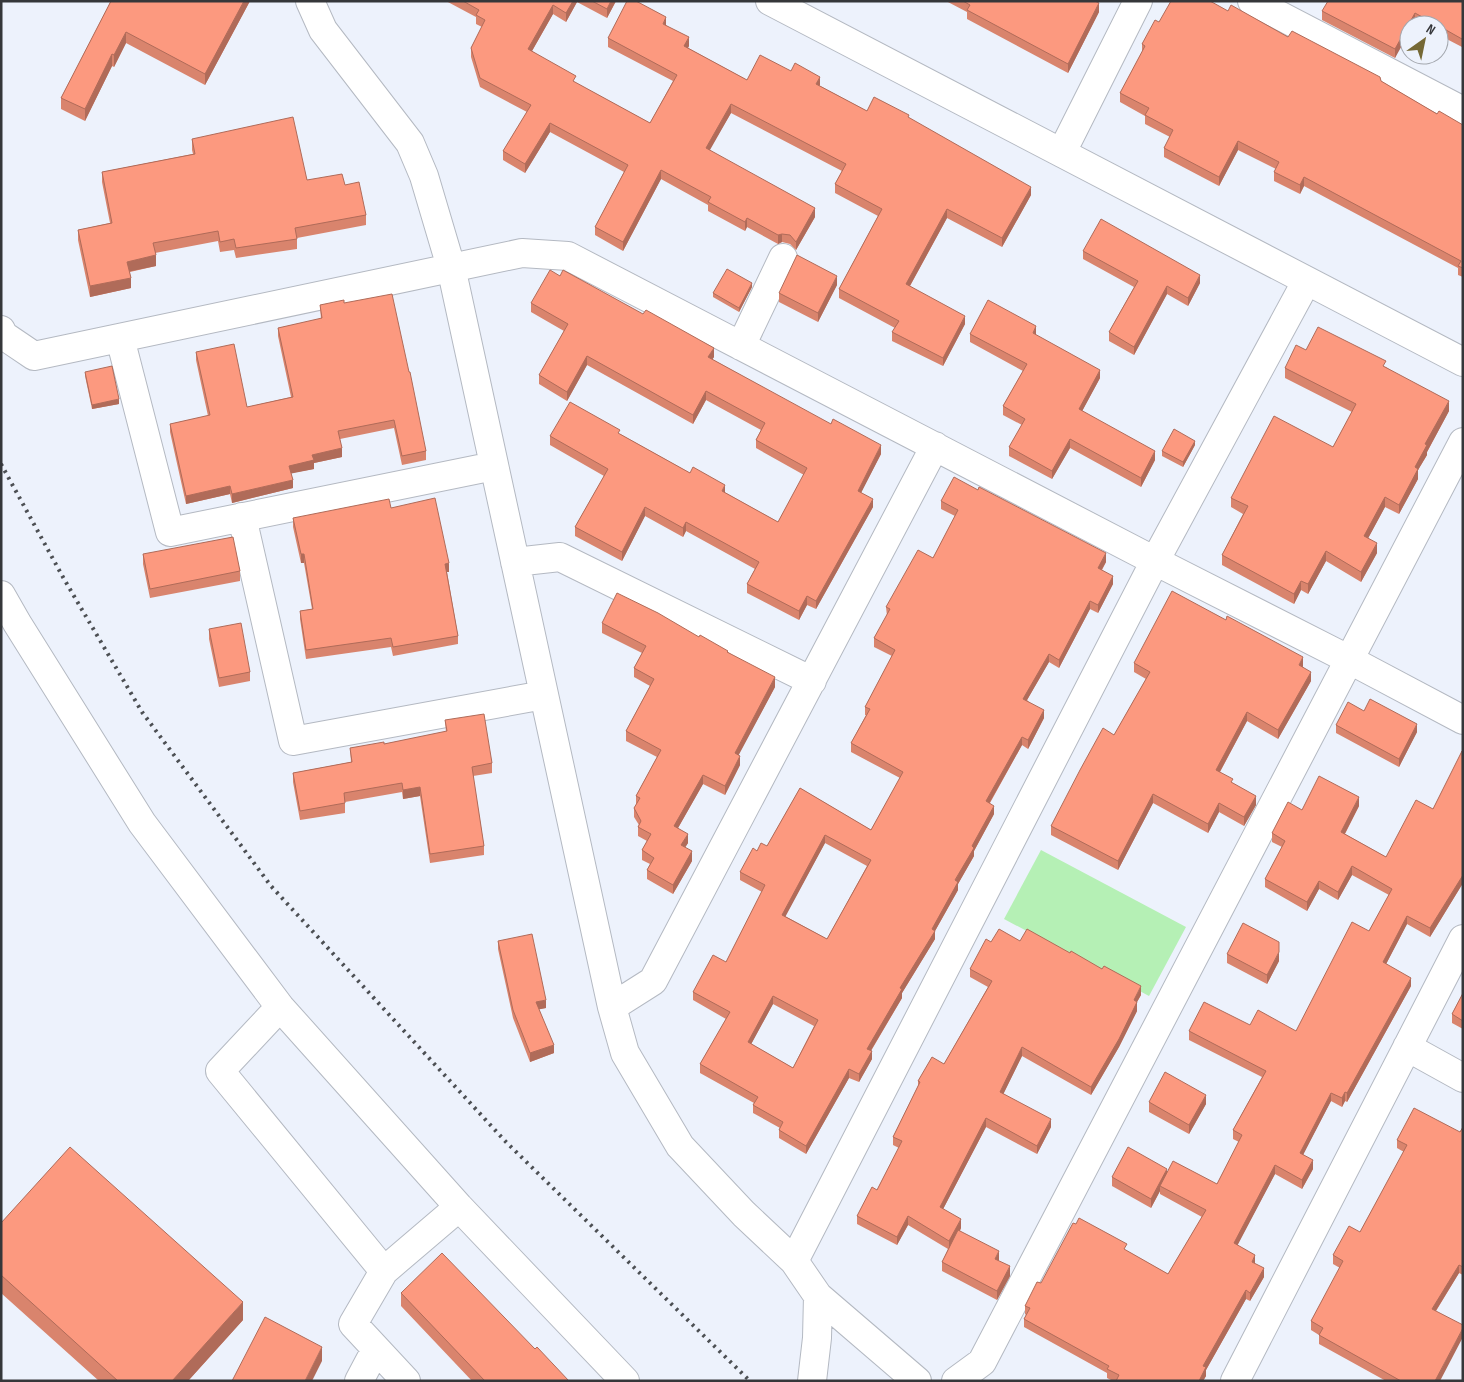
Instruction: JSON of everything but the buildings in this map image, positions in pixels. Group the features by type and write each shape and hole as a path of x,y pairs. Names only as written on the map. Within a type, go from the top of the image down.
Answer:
{"street":[{"path":"310,1 323,30 410,143 424,176 451,267 612,1006 625,1053 680,1146 744,1214 794,1261 818,1296 917,1381"},
{"path":"770,1 1062,152 1306,282 1463,362"},
{"path":"1062,152 1138,1"},
{"path":"1252,1 1463,111"},
{"path":"1,330 4,335 34,356 522,253 568,256 1463,720"},
{"path":"741,346 783,258"},
{"path":"794,1261 1155,561 1306,282"},
{"path":"120,338 170,532 494,466"},
{"path":"956,1381 982,1362 1463,442"},
{"path":"612,1006 653,981 936,446"},
{"path":"242,517 293,741 544,695"},
{"path":"516,562 560,557 812,681"},
{"path":"1,595 17,624 142,823 280,1007 459,1207 625,1381"},
{"path":"1235,1381 1463,939"},
{"path":"280,1007 220,1071 384,1271"},
{"path":"1407,1047 1463,1078"},
{"path":"406,1381 353,1324 384,1271 459,1207"},
{"path":"812,1381 817,1338 818,1296"},
{"path":"359,1381 376,1349"}],"green space":[{"path":"1041,850 1186,927 1149,996 1004,919"}],"railway":[{"path":"1,464 64,579 142,712 271,886 506,1142 750,1381"}]}
